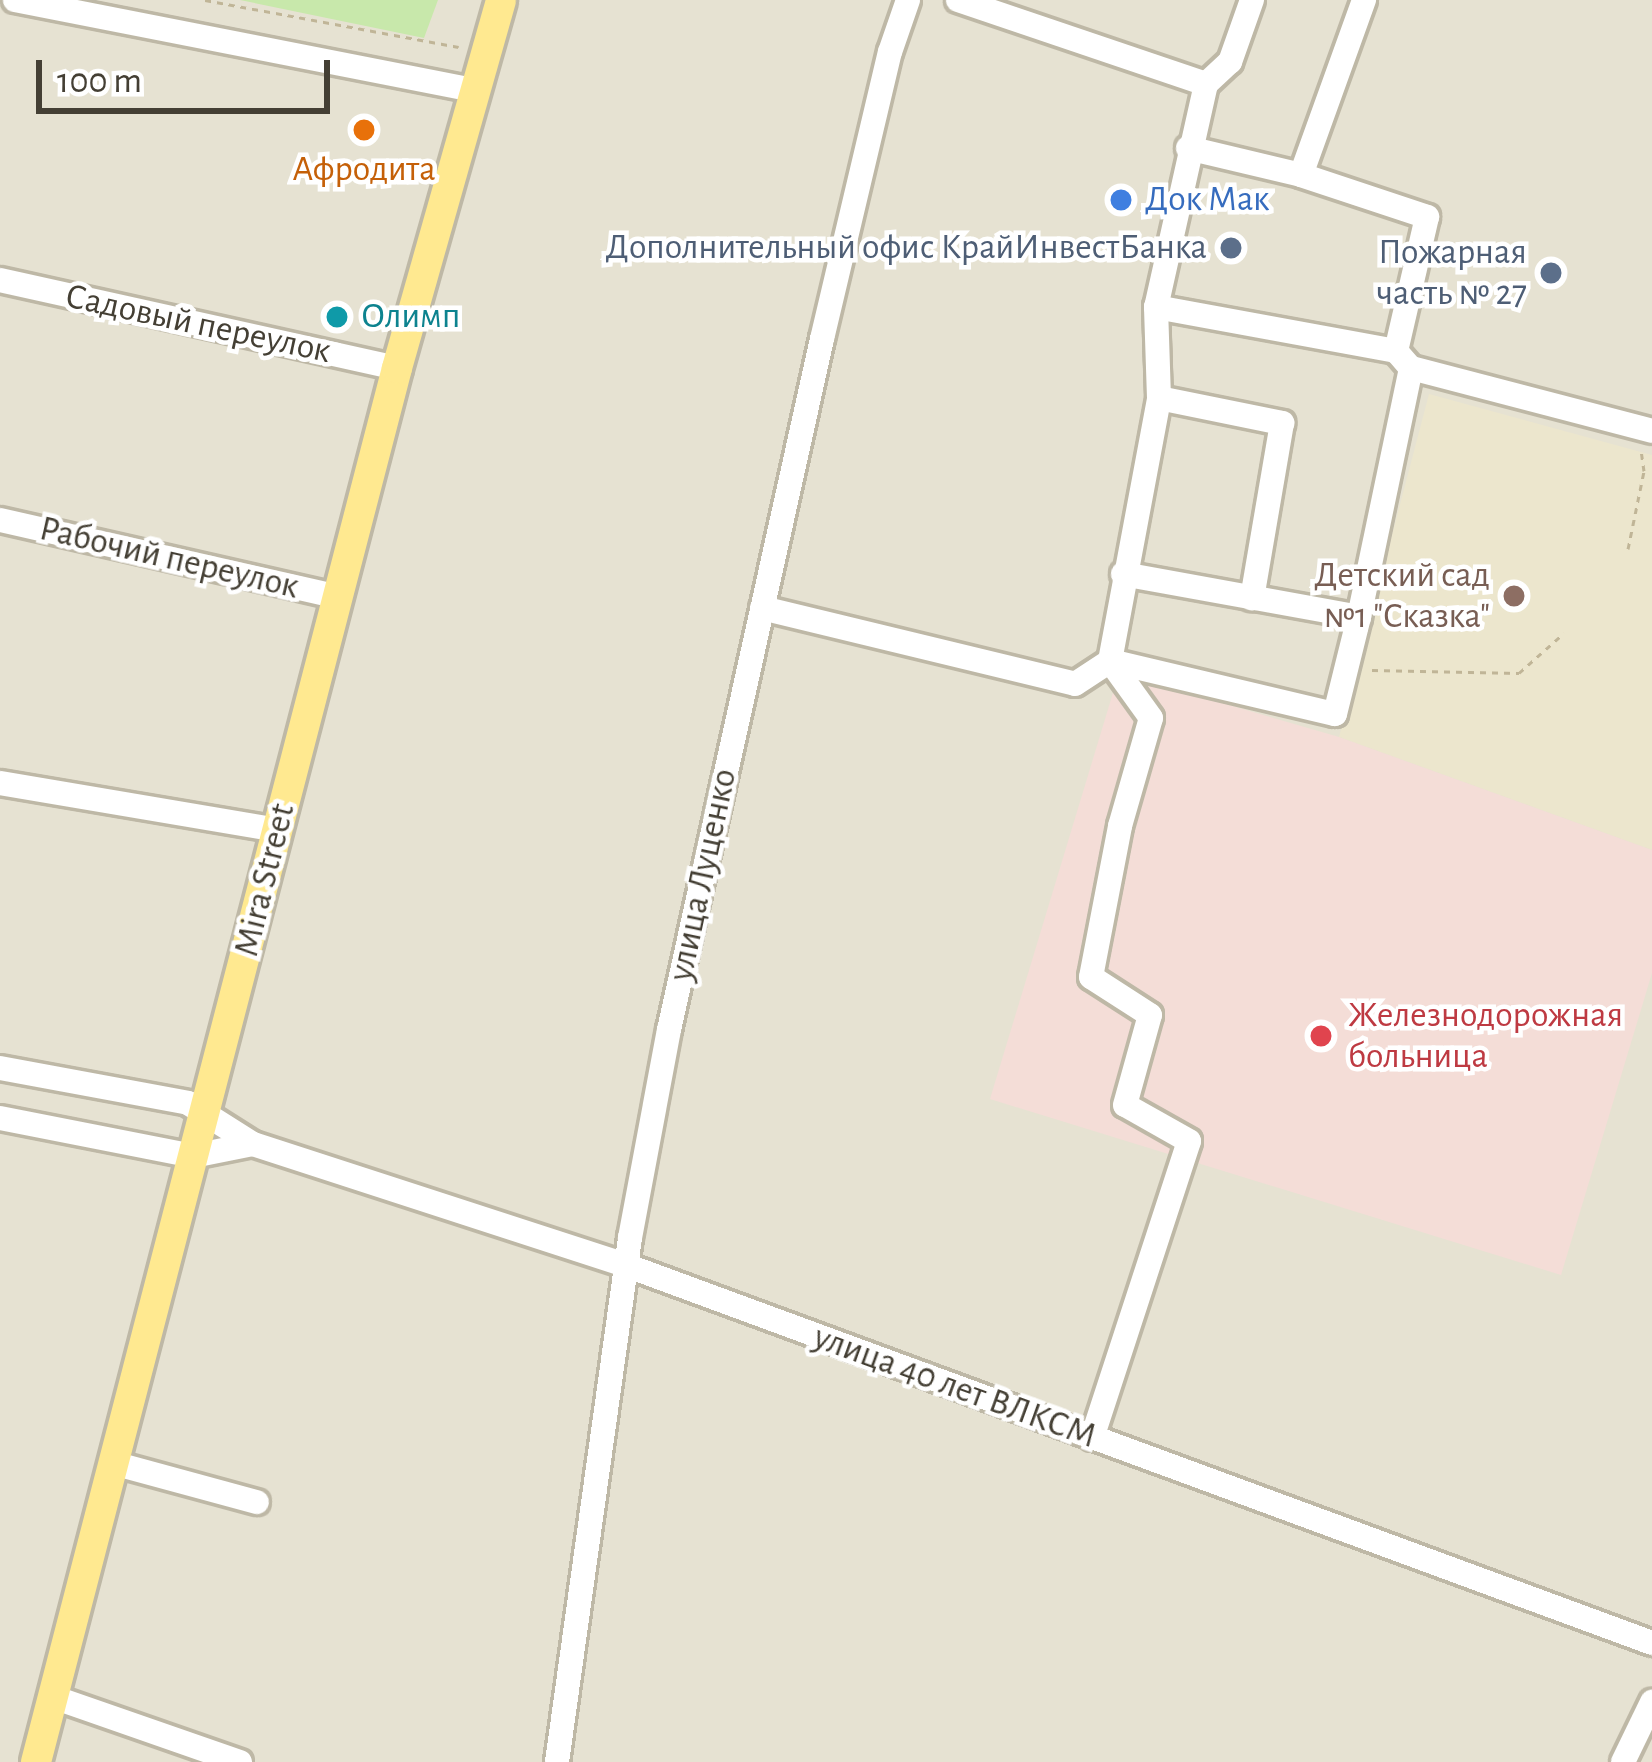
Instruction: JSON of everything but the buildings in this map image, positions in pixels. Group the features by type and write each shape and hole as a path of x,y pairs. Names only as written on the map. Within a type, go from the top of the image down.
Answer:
{"main road":[{"name":"Mira Street","path":"36,1762 397,368 501,0"}],"street":[{"path":"15,0 474,91"},
{"name":"улица Луценко","path":"557,1762 628,1266 670,1030 890,52 908,0"},
{"path":"958,0 1206,84"},
{"path":"1092,1438 1189,1141 1125,1105 1150,1015 1090,976 1120,826 1151,718 1110,661 1159,398 1156,307 1188,148 1206,84 1230,62 1252,0"},
{"path":"1301,175 1364,0"},
{"path":"762,608 1076,683 1110,661 1335,714 1358,616 1427,217 1301,175 1188,148"},
{"name":"Садовый переулок","path":"0,280 397,368"},
{"path":"1156,307 1403,359 1645,429"},
{"path":"1159,398 1282,423 1252,598"},
{"name":"Рабочий переулок","path":"0,520 339,597"},
{"path":"1123,574 1358,616"},
{"path":"0,783 277,830"},
{"name":"улица 40 лет ВЛКСМ","path":"0,1068 188,1102 253,1144 628,1266 1652,1643"},
{"name":"улица 40 лет ВЛКСМ","path":"0,1118 193,1156 253,1144"},
{"path":"113,1463 257,1502"},
{"path":"53,1697 240,1762"},
{"path":"1623,1762 1652,1702"}],"path":[{"path":"205,0 484,52"},
{"path":"1628,549 1645,470 1645,429"},
{"path":"1346,670 1519,673 1564,633"}],"shaded area":[{"path":"0,0 1652,0 1652,1762 0,1762"},
{"name":"Детский сад №1 \"Сказка\"","path":"1429,394 1652,455 1652,850 1339,737"},
{"name":"Железнодорожная больница","path":"1119,673 1339,737 1652,850 1652,973 1561,1275 990,1099"}],"green space":[{"path":"240,0 438,0 424,38"}],"place":[{"name":"Афродита","path":"364,130"},
{"name":"Док Мак","path":"1121,200"},
{"name":"Дополнительный офис КрайИнвестБанка","path":"1231,248"},
{"name":"Пожарная часть № 27","path":"1551,273"},
{"name":"Олимп","path":"337,317"},
{"name":"Детский сад №1 \"Сказка\"","path":"1514,596"},
{"name":"Железнодорожная больница","path":"1321,1036"}]}
